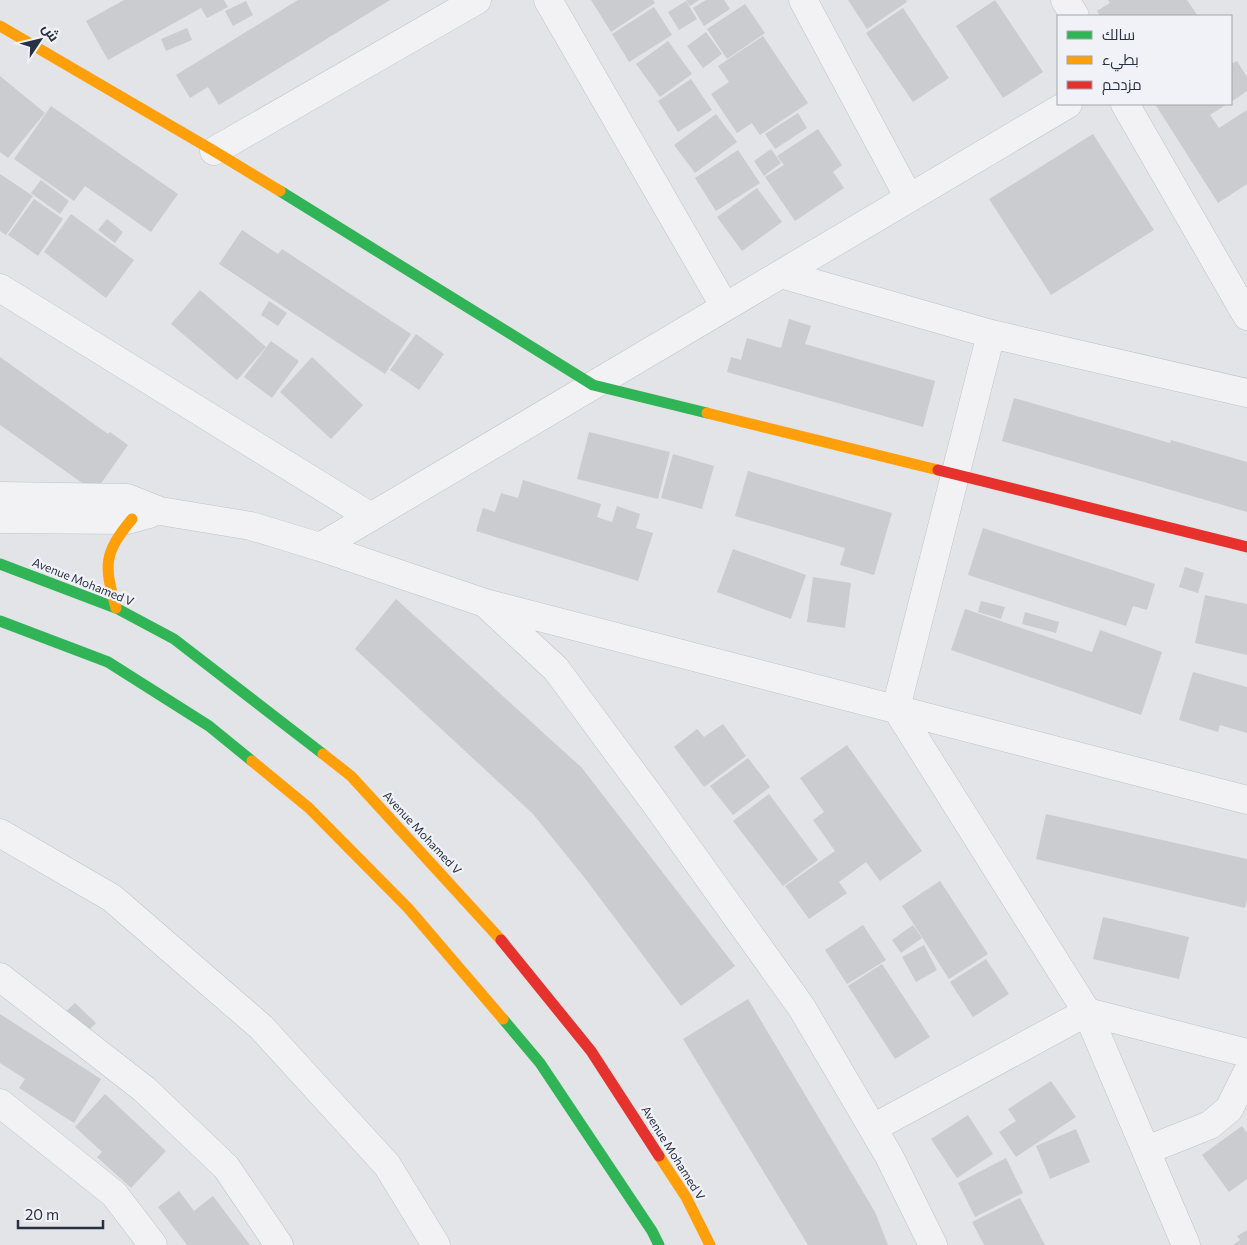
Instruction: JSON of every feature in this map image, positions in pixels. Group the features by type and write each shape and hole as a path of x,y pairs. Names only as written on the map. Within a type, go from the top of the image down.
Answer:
{"street":[{"path":"214,151 477,0"},
{"path":"548,0 724,307"},
{"path":"803,0 909,198"},
{"path":"1066,0 1074,15"},
{"path":"0,26 214,151 593,385 1247,547"},
{"path":"320,547 1066,105"},
{"path":"1126,105 1247,316"},
{"path":"781,274 991,334 1247,393"},
{"path":"0,288 371,517"},
{"path":"991,334 896,708 1086,1012 1147,1150 1186,1245"},
{"path":"0,496 128,498 160,511 251,526 320,547 485,603 1247,800"},
{"path":"0,519 132,519 160,511"},
{"path":"116,608 107,578 107,555 112,544 132,519"},
{"name":"Avenue Mohamed V","path":"0,564 116,608 174,639 351,776 493,930 591,1051 686,1196 710,1245"},
{"path":"485,603 556,669 656,803 802,1008 889,1156 933,1245"},
{"path":"0,621 108,662 209,726 310,808 408,908 540,1062 652,1231 659,1245"},
{"path":"0,833 112,898 261,1026 387,1166 436,1245"},
{"path":"0,977 144,1089 226,1168 279,1245"},
{"path":"873,1128 1086,1012 1247,1053"},
{"path":"1147,1150 1210,1125 1229,1109 1247,1073"},
{"path":"0,1103 114,1194 154,1245"}],"building":[{"path":"124,0 224,0 228,7 207,18 201,8 108,60 86,21"},
{"path":"298,0 390,0 219,105 208,87 190,98 176,75"},
{"path":"591,0 653,0 655,3 611,32"},
{"path":"686,0 699,0 690,6"},
{"path":"706,0 724,0 730,9 704,26 693,8"},
{"path":"848,0 906,0 907,2 867,29"},
{"path":"995,0 1043,72 1003,98 956,26"},
{"path":"1108,0 1187,0 1197,15 1099,15 1097,11 1110,3"},
{"path":"246,1 253,15 233,26 225,11"},
{"path":"686,1 697,19 679,30 668,12"},
{"path":"745,4 765,33 727,59 707,29"},
{"path":"654,7 672,35 629,62 612,34"},
{"path":"903,8 949,78 913,102 866,33"},
{"path":"187,28 192,40 166,51 161,39"},
{"path":"706,32 722,54 703,68 687,46"},
{"path":"763,36 808,103 760,135 752,123 737,133 711,94 729,82 718,66"},
{"path":"668,41 692,74 660,97 636,64"},
{"path":"1237,61 1247,77 1247,91 1232,101 1232,64"},
{"path":"0,76 45,113 8,158 0,152"},
{"path":"691,79 712,110 678,132 658,101"},
{"path":"1156,105 1225,105 1210,115 1219,128 1247,110 1247,184 1218,203"},
{"path":"51,106 178,194 151,232 85,186 74,201 14,159"},
{"path":"798,113 807,128 775,149 765,134"},
{"path":"716,114 737,142 695,173 674,145"},
{"path":"818,129 842,165 833,172 844,188 795,221 765,177 784,165 777,156"},
{"path":"1093,134 1154,230 1051,295 989,199"},
{"path":"771,149 781,163 764,176 754,161"},
{"path":"738,150 760,183 716,211 695,178"},
{"path":"0,174 33,196 6,235 0,231"},
{"path":"41,180 69,201 60,214 31,193"},
{"path":"757,188 782,222 742,251 717,217"},
{"path":"34,199 63,219 38,256 8,235"},
{"path":"71,214 134,260 106,298 44,252"},
{"path":"107,219 123,232 115,243 98,230"},
{"path":"242,230 278,254 282,249 411,334 385,374 219,264"},
{"path":"200,290 266,347 237,380 171,324"},
{"path":"269,301 287,313 278,326 261,315"},
{"path":"789,319 811,326 805,344 935,381 923,427 727,372 731,357 741,360 747,338 781,348"},
{"path":"416,334 444,354 419,390 390,370"},
{"path":"271,341 299,361 272,398 244,377"},
{"path":"0,357 108,434 110,432 128,445 95,492 0,425"},
{"path":"312,357 363,405 331,439 280,392"},
{"path":"1014,398 1170,443 1171,440 1247,462 1247,512 1002,441"},
{"path":"589,432 670,452 658,499 577,479"},
{"path":"673,454 714,466 702,509 661,498"},
{"path":"748,471 892,513 874,575 840,565 845,548 735,516"},
{"path":"523,480 601,504 597,517 612,522 617,506 640,514 636,528 653,533 638,581 476,531 483,508 495,512 501,493 518,498"},
{"path":"983,528 1155,584 1147,610 1133,606 1126,626 968,575"},
{"path":"733,549 806,575 791,619 717,592"},
{"path":"1185,567 1204,573 1198,593 1179,587"},
{"path":"813,577 851,583 845,628 807,622"},
{"path":"1205,595 1247,604 1247,655 1195,643"},
{"path":"396,599 582,768 735,966 681,1006 584,877 533,814 355,649"},
{"path":"981,601 1005,607 1001,619 978,612"},
{"path":"965,609 1092,652 1100,630 1162,652 1141,715 951,650"},
{"path":"1025,612 1059,622 1056,633 1022,624"},
{"path":"1193,672 1247,687 1247,733 1220,725 1218,732 1179,720"},
{"path":"723,724 746,756 704,787 674,747 697,729 704,737"},
{"path":"847,745 922,851 880,881 866,862 839,882 847,893 809,919 785,886 835,851 813,820 824,812 800,778"},
{"path":"748,758 770,787 733,815 710,786"},
{"path":"769,794 818,860 783,886 733,821"},
{"path":"1046,814 1247,859 1247,899 1245,908 1036,859"},
{"path":"940,881 988,954 949,979 902,906"},
{"path":"1103,917 1189,937 1179,979 1093,959"},
{"path":"863,925 886,960 847,984 825,950"},
{"path":"913,925 922,938 901,953 892,940"},
{"path":"924,945 937,970 916,982 902,957"},
{"path":"986,959 1009,994 973,1017 950,982"},
{"path":"882,964 930,1037 895,1059 848,986"},
{"path":"748,999 875,1212 888,1245 808,1245 683,1039"},
{"path":"75,1003 96,1023 83,1036 62,1015"},
{"path":"0,1014 101,1079 74,1123 19,1088 25,1079 0,1063"},
{"path":"1051,1081 1076,1117 1016,1157 999,1132 1016,1121 1008,1109"},
{"path":"105,1094 166,1151 131,1188 97,1157 102,1152 75,1127"},
{"path":"968,1115 993,1154 957,1178 931,1139"},
{"path":"1242,1126 1247,1133 1247,1179 1229,1192 1202,1155"},
{"path":"1076,1129 1090,1162 1050,1179 1036,1146"},
{"path":"1006,1158 1023,1193 975,1217 958,1183"},
{"path":"179,1191 194,1211 213,1196 250,1245 187,1245 158,1207"},
{"path":"1020,1198 1045,1245 984,1245 972,1222"},
{"path":"1247,1230 1247,1245 1233,1245 1240,1240 1237,1236"}],"traffic: fast":[{"path":"280,191 593,385 707,413"},
{"path":"0,564 116,608 174,639 323,754"},
{"path":"0,621 108,662 209,726 252,761"},
{"path":"503,1019 540,1063 652,1231 659,1245"}],"traffic: slow":[{"path":"0,26 280,191"},
{"path":"707,413 938,470"},
{"path":"116,608 109,581 109,560 111,551 122,531 132,519"},
{"path":"323,754 351,776 501,940"},
{"path":"252,761 309,808 408,908 503,1019"},
{"path":"659,1156 686,1197 710,1245"}],"traffic: jam":[{"path":"938,470 1247,547"},
{"path":"501,940 591,1051 659,1156"}]}
